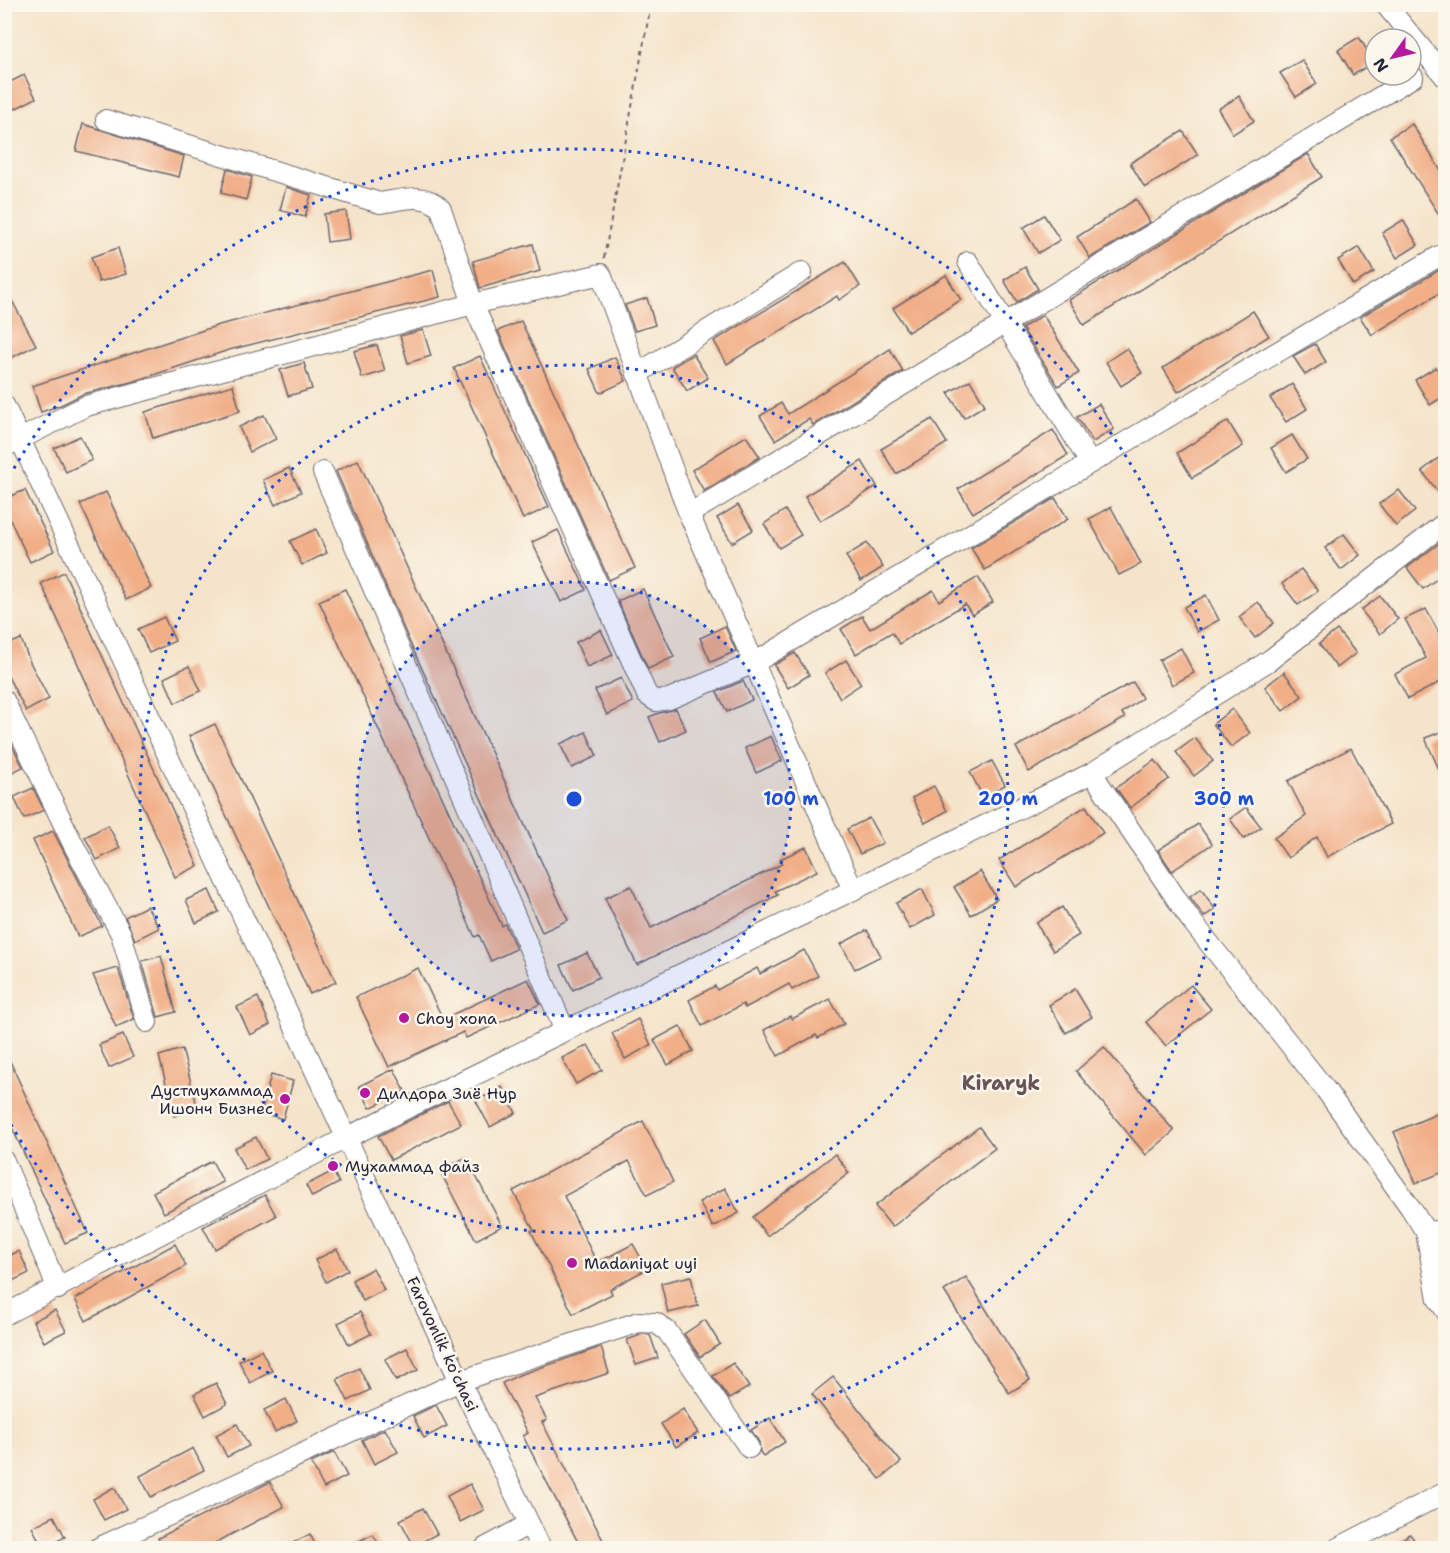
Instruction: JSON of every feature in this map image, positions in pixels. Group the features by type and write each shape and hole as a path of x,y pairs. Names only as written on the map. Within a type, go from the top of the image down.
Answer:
{"street":[{"path":"1385,5 1446,78"},
{"path":"689,514 1396,87"},
{"path":"106,120 380,203 424,197 434,201 441,209 473,304 647,696 656,700 669,699 754,663 1439,256"},
{"path":"968,262 1090,463"},
{"path":"637,374 802,272"},
{"path":"13,442 86,406 473,304 601,274 689,514 853,890"},
{"name":"Farovonlik koʻchasi","path":"4,405 13,442 541,1548"},
{"path":"323,472 565,1031"},
{"path":"4,1315 346,1138 1092,773 1270,660 1446,522"},
{"path":"4,700 73,844 121,934 147,1023"},
{"path":"1092,773 1190,919 1436,1231 1438,1299 1446,1311"},
{"path":"4,1161 57,1289"},
{"path":"98,1548 460,1381 639,1322 656,1323 667,1331 749,1448"},
{"path":"1338,1548 1446,1492"},
{"path":"485,1548 529,1524"}],"path":[{"path":"601,274 651,4"}],"building":[{"path":"1359,37 1363,44 1363,69 1353,75 1338,50"},
{"path":"1302,60 1317,84 1296,97 1280,73"},
{"path":"24,75 36,98 11,111 4,99 4,85"},
{"path":"1239,96 1254,121 1233,134 1218,109"},
{"path":"83,124 184,156 179,177 76,151"},
{"path":"1412,124 1446,179 1446,226 1390,137"},
{"path":"1183,131 1198,155 1145,188 1130,163"},
{"path":"1308,154 1322,177 1084,325 1069,300"},
{"path":"227,169 252,177 246,200 221,193"},
{"path":"286,187 311,195 305,217 280,210"},
{"path":"1136,199 1150,222 1090,258 1077,237"},
{"path":"346,211 350,239 327,242 324,214"},
{"path":"1044,215 1060,240 1038,253 1023,228"},
{"path":"1403,220 1418,245 1397,258 1382,233"},
{"path":"533,244 540,271 480,288 473,261"},
{"path":"1359,247 1374,272 1353,285 1338,260"},
{"path":"118,248 126,274 99,282 91,257"},
{"path":"845,262 860,286 839,300 837,296 727,364 714,341"},
{"path":"1446,266 1446,306 1438,294 1372,335 1360,317"},
{"path":"1025,267 1038,289 1017,302 1004,280"},
{"path":"433,270 440,297 229,350 135,381 83,394 41,412 32,386 219,325"},
{"path":"946,275 961,300 908,332 893,308"},
{"path":"4,286 36,345 11,358 4,346"},
{"path":"647,298 655,325 635,331 625,305"},
{"path":"1253,311 1269,336 1178,392 1163,368"},
{"path":"1043,315 1079,373 1058,386 1022,328"},
{"path":"521,321 635,568 609,580 498,331"},
{"path":"423,330 431,356 408,363 400,336"},
{"path":"1315,344 1326,362 1305,375 1293,356"},
{"path":"377,345 385,371 362,378 354,351"},
{"path":"1127,348 1142,373 1121,386 1106,362"},
{"path":"890,349 903,371 813,425 809,419 775,440 760,416 781,403 788,414"},
{"path":"693,354 708,378 687,391 672,367"},
{"path":"480,356 549,507 523,519 454,368"},
{"path":"615,357 626,381 600,393 589,369"},
{"path":"304,363 312,389 288,396 280,370"},
{"path":"1436,367 1446,381 1446,395 1430,405 1415,380"},
{"path":"970,380 985,405 964,418 948,393"},
{"path":"1292,384 1307,409 1286,422 1270,398"},
{"path":"233,385 240,411 153,438 145,412"},
{"path":"1099,404 1114,429 1093,442 1077,417"},
{"path":"264,415 276,439 250,452 239,427"},
{"path":"932,419 947,443 896,474 881,449"},
{"path":"1228,421 1243,446 1192,478 1177,453"},
{"path":"1053,430 1068,455 973,513 958,489"},
{"path":"1292,435 1307,459 1286,472 1271,448"},
{"path":"80,436 92,460 66,472 54,448"},
{"path":"746,436 760,457 704,491 692,470"},
{"path":"1441,456 1446,463 1446,486 1438,492 1422,471"},
{"path":"358,460 568,920 542,932 408,638 336,471"},
{"path":"862,461 877,486 820,521 805,496"},
{"path":"289,468 301,492 275,505 263,480"},
{"path":"25,490 54,551 30,562 4,507 4,499"},
{"path":"1399,490 1415,511 1396,526 1379,504"},
{"path":"106,492 151,588 126,600 80,504"},
{"path":"1055,498 1068,519 985,570 971,548"},
{"path":"738,505 753,530 732,543 717,518"},
{"path":"1111,507 1141,564 1119,575 1089,519"},
{"path":"785,510 801,535 779,548 764,524"},
{"path":"316,529 327,553 302,565 290,541"},
{"path":"558,530 586,590 561,602 532,542"},
{"path":"1344,534 1360,555 1341,570 1325,548"},
{"path":"1446,538 1446,572 1423,589 1407,568"},
{"path":"867,543 883,567 861,581 846,556"},
{"path":"1301,569 1318,591 1298,605 1282,584"},
{"path":"64,572 198,866 175,877 41,583"},
{"path":"978,577 993,602 972,615 965,604 899,644 892,632 856,654 841,629 862,616 870,629 933,590 939,601"},
{"path":"345,589 502,926 505,924 516,949 491,961 479,935 475,937 319,601"},
{"path":"643,589 674,657 648,669 618,601"},
{"path":"1206,595 1219,620 1197,632 1184,607"},
{"path":"1380,596 1398,619 1380,634 1361,610"},
{"path":"1258,602 1274,623 1255,638 1239,617"},
{"path":"1426,609 1446,646 1446,679 1408,699 1395,674 1426,658 1405,619"},
{"path":"164,617 175,641 149,653 138,629"},
{"path":"725,626 736,651 711,662 700,638"},
{"path":"601,630 613,655 587,667 576,642"},
{"path":"1337,630 1356,653 1337,668 1319,644"},
{"path":"21,639 49,699 26,711 4,669 4,646"},
{"path":"1181,648 1194,673 1172,685 1159,660"},
{"path":"795,653 809,675 788,688 774,665"},
{"path":"846,660 861,684 840,698 825,673"},
{"path":"189,666 201,691 175,703 164,678"},
{"path":"1284,672 1302,696 1283,711 1265,687"},
{"path":"621,678 633,702 607,715 595,690"},
{"path":"743,681 752,700 727,712 717,692"},
{"path":"1133,682 1142,698 1122,713 1125,718 1029,772 1016,747"},
{"path":"676,709 686,730 660,742 649,717"},
{"path":"1232,709 1250,733 1231,747 1213,724"},
{"path":"215,724 336,982 310,994 189,736"},
{"path":"4,729 23,767 4,776"},
{"path":"1446,730 1446,785 1425,738"},
{"path":"586,732 597,756 572,768 560,744"},
{"path":"771,736 782,761 756,773 745,748"},
{"path":"1195,738 1213,761 1194,776 1176,752"},
{"path":"1351,748 1391,824 1327,857 1317,837 1288,858 1274,838 1306,816 1288,781"},
{"path":"1155,760 1169,779 1130,808 1116,788"},
{"path":"992,761 1005,785 983,797 970,772"},
{"path":"934,786 947,811 925,823 912,798"},
{"path":"33,788 44,810 24,819 14,797"},
{"path":"1086,806 1103,833 1016,887 999,860"},
{"path":"1246,807 1261,827 1244,839 1230,819"},
{"path":"869,818 883,843 860,854 847,829"},
{"path":"1198,824 1212,844 1172,871 1158,850"},
{"path":"108,825 120,848 97,860 85,837"},
{"path":"53,831 102,926 78,937 33,840"},
{"path":"806,847 817,871 775,891 778,895 637,965 605,898 631,886 651,928 782,864 780,859"},
{"path":"980,871 997,899 971,915 954,887"},
{"path":"922,889 935,915 910,929 896,903"},
{"path":"1201,889 1215,909 1204,917 1190,897"},
{"path":"209,890 219,912 196,923 186,900"},
{"path":"147,906 159,928 135,940 125,917"},
{"path":"1062,907 1079,935 1053,951 1036,923"},
{"path":"867,930 881,956 855,969 841,944"},
{"path":"804,950 818,976 792,990 789,984 745,1008 743,1004 702,1026 689,1000 715,986 717,990 757,968 760,974"},
{"path":"587,953 599,977 573,990 561,965"},
{"path":"161,956 176,1012 158,1017 142,961"},
{"path":"118,968 134,1019 116,1027 93,975"},
{"name":"Choy xona","path":"418,968 443,1019 528,979 540,1004 466,1038 463,1032 389,1067 356,997"},
{"path":"1191,985 1211,1009 1166,1046 1146,1022"},
{"path":"1075,989 1092,1017 1066,1033 1049,1005"},
{"path":"258,997 270,1025 250,1035 237,1007"},
{"path":"830,999 844,1024 818,1038 816,1035 778,1056 764,1030 790,1016 792,1019"},
{"path":"638,1019 651,1045 625,1059 612,1033"},
{"path":"680,1026 693,1051 668,1065 654,1040"},
{"path":"123,1035 133,1057 109,1068 99,1045"},
{"path":"588,1045 602,1070 576,1084 562,1058"},
{"path":"1104,1047 1174,1131 1146,1155 1076,1071"},
{"path":"4,1048 88,1233 65,1243 4,1110"},
{"path":"182,1049 198,1109 174,1116 159,1056"},
{"path":"394,1069 405,1091 370,1108 359,1086"},
{"path":"271,1075 293,1081 283,1119 261,1113"},
{"path":"502,1087 516,1113 490,1127 476,1101"},
{"path":"448,1101 461,1124 391,1160 378,1136"},
{"path":"1446,1110 1446,1171 1416,1183 1394,1132"},
{"path":"643,1121 673,1182 647,1195 629,1161 564,1196 597,1263 633,1244 647,1269 610,1289 612,1294 573,1314 513,1191"},
{"path":"979,1127 995,1148 892,1227 875,1206"},
{"path":"256,1137 267,1159 245,1170 234,1148"},
{"path":"835,1154 849,1173 767,1236 753,1217"},
{"path":"466,1157 502,1226 476,1240 440,1171"},
{"path":"212,1161 223,1182 164,1213 153,1192"},
{"path":"333,1171 339,1183 312,1197 306,1185"},
{"path":"725,1188 739,1213 713,1227 699,1202"},
{"path":"265,1195 276,1216 215,1249 203,1227"},
{"path":"175,1244 186,1266 86,1321 75,1299"},
{"path":"337,1249 348,1270 326,1282 315,1260"},
{"path":"19,1251 29,1273 4,1285 4,1258"},
{"path":"373,1268 384,1290 363,1301 352,1280"},
{"path":"691,1276 698,1306 668,1313 661,1283"},
{"path":"966,1277 1030,1380 1009,1393 944,1291"},
{"path":"55,1310 66,1331 44,1342 33,1321"},
{"path":"360,1312 371,1334 349,1345 338,1323"},
{"path":"705,1320 720,1344 700,1357 684,1334"},
{"path":"643,1334 650,1335 658,1358 636,1365 627,1340"},
{"path":"601,1347 609,1373 535,1398 547,1420 542,1422 607,1548 581,1548 523,1436 528,1433 502,1383"},
{"path":"407,1348 418,1370 396,1381 385,1359"},
{"path":"261,1350 272,1371 250,1383 239,1361"},
{"path":"733,1363 749,1387 729,1399 713,1376"},
{"path":"359,1368 370,1390 348,1401 337,1379"},
{"path":"833,1377 901,1462 880,1479 812,1394"},
{"path":"216,1383 227,1404 205,1416 194,1394"},
{"path":"286,1399 297,1421 275,1432 264,1410"},
{"path":"436,1405 447,1426 424,1438 413,1416"},
{"path":"683,1409 698,1433 676,1447 661,1424"},
{"path":"770,1418 785,1442 763,1456 759,1442 751,1430"},
{"path":"237,1424 249,1446 227,1457 216,1435"},
{"path":"385,1429 398,1452 374,1464 362,1440"},
{"path":"193,1448 204,1470 151,1497 140,1476"},
{"path":"334,1452 347,1476 324,1488 311,1463"},
{"path":"270,1482 284,1507 205,1548 163,1548 158,1538"},
{"path":"470,1484 484,1510 460,1522 447,1496"},
{"path":"114,1487 126,1509 104,1520 93,1499"},
{"path":"423,1508 437,1534 414,1546 400,1520"},
{"path":"54,1516 65,1537 43,1548 32,1527"},
{"path":"310,1534 317,1548 283,1548"},
{"path":"373,1534 381,1548 345,1548"},
{"path":"1410,1534 1420,1548 1388,1548"}],"place":[{"name":"Choy xona","path":"404,1018"},
{"name":"Дилдора Зиё Нур","path":"365,1093"},
{"name":"Дустмухаммад Ишонч Бизнес","path":"285,1099"},
{"name":"Мухаммад файз","path":"333,1166"},
{"name":"Madaniyat uyi","path":"572,1263"}],"district":[{"name":"Kiraryk","path":"1001,1083"}]}
